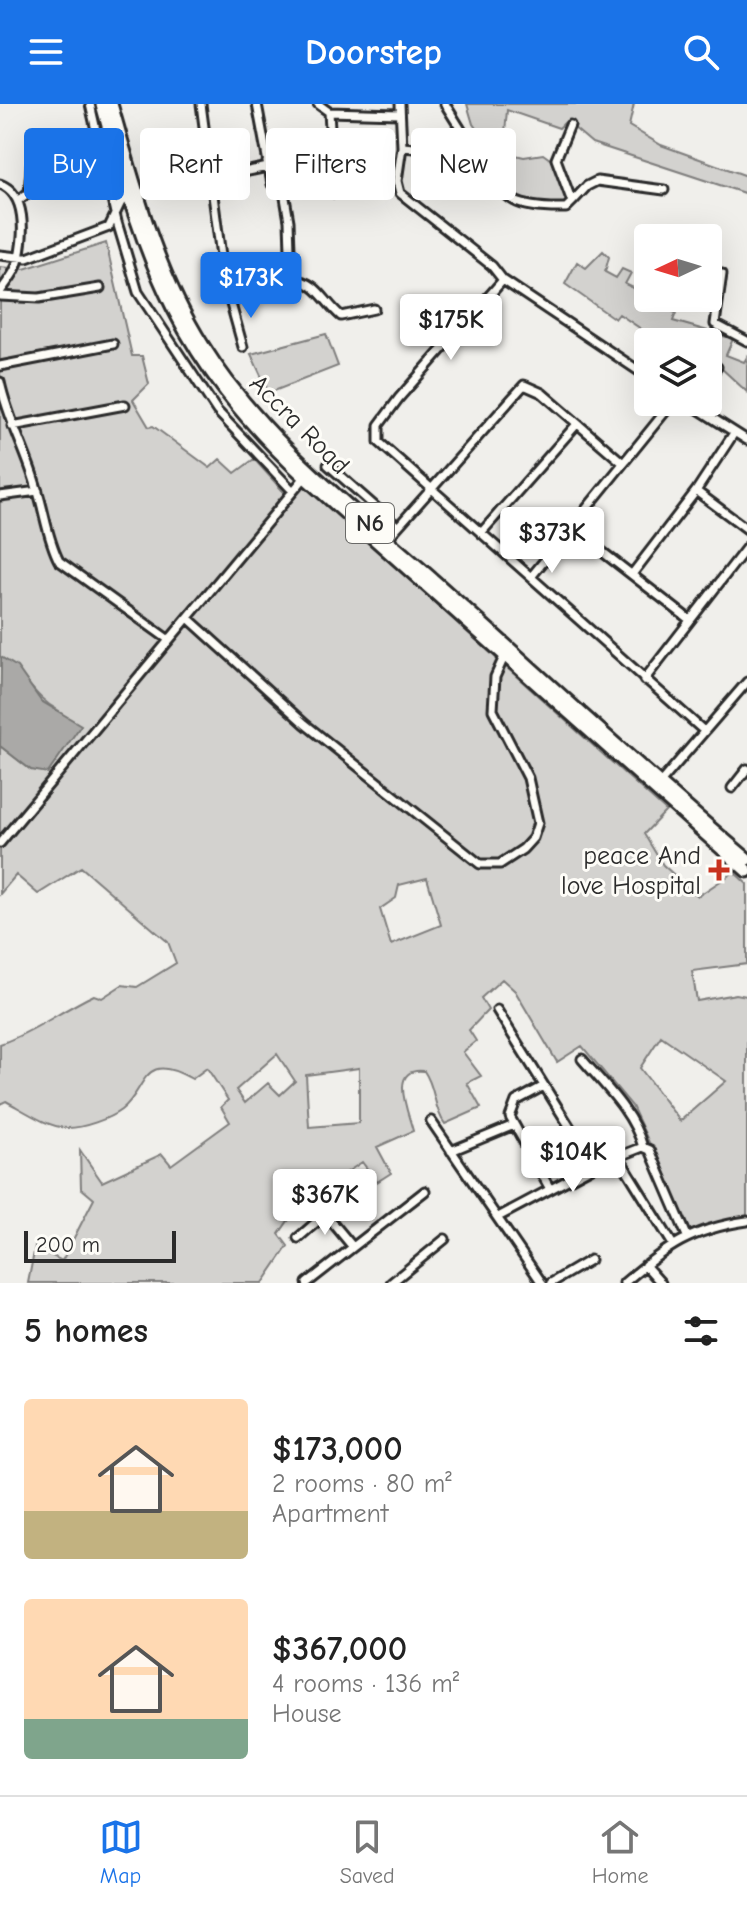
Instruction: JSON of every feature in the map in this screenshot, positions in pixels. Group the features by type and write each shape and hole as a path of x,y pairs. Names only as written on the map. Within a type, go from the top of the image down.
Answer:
{"highway":[{"name":"N6","path":"102,104 132,196"},
{"name":"Accra Road","path":"111,104 132,196 156,275 197,353 240,412 305,477 747,871"},
{"name":"Accra Road","path":"132,196 172,290 221,373 266,427 387,539 747,859"}],"street":[{"path":"90,104 97,128"},
{"path":"201,104 205,128"},
{"path":"257,104 266,154"},
{"path":"318,104 329,112 399,114"},
{"path":"400,104 402,147 397,181 400,193 480,256 503,280 634,368"},
{"path":"445,104 460,128"},
{"path":"329,112 329,128"},
{"path":"570,125 556,159 572,202"},
{"path":"402,147 411,148"},
{"path":"512,200 542,209 566,208 587,186 597,181 664,190"},
{"path":"0,184 10,188 19,200 19,259 0,294 39,298 100,288"},
{"path":"0,255 19,259 109,227 115,209 132,196 140,194"},
{"path":"19,200 24,196"},
{"path":"113,200 138,292 217,411 293,491"},
{"path":"215,200 230,302 243,347"},
{"path":"285,200 291,279"},
{"path":"230,302 291,279 307,280 318,288 341,316 374,309"},
{"path":"503,280 379,425 379,442 704,731"},
{"path":"717,312 715,324 718,329 747,341"},
{"path":"0,366 113,344"},
{"path":"0,382 12,426 38,491 50,545 59,561 169,640"},
{"path":"387,539 429,488 524,385 542,393 623,463"},
{"path":"12,426 125,405"},
{"path":"531,577 662,416"},
{"path":"709,416 747,440"},
{"path":"481,533 577,424"},
{"path":"633,573 696,491 734,433"},
{"path":"328,465 397,526"},
{"path":"0,843 305,477"},
{"path":"0,496 38,491"},
{"path":"696,491 747,529"},
{"path":"573,529 690,620"},
{"path":"644,680 747,547"},
{"path":"188,618 360,768 480,864 490,866 523,849 533,838 538,823 528,778 493,710 495,677 504,657"},
{"path":"660,783 747,682"},
{"path":"732,788 747,769"},
{"path":"497,1010 594,1166"},
{"path":"582,1059 623,1108 636,1127 643,1147"},
{"path":"544,1086 514,1105 510,1117 550,1189"},
{"path":"431,1121 475,1188 500,1216 542,1283"},
{"path":"451,1151 514,1125"},
{"path":"500,1216 594,1166 643,1147 650,1150 687,1236"},
{"path":"618,1156 672,1243"},
{"path":"307,1283 425,1191"},
{"path":"298,1238 321,1218 328,1217 352,1246"},
{"path":"624,1283 672,1243 687,1236 747,1221"},
{"path":"391,1283 445,1239"},
{"path":"551,1283 590,1260"},
{"path":"645,1265 661,1283"}],"shaded area":[{"path":"467,104 634,104 629,126 661,145 747,176 747,194 592,143 566,121 559,128 507,110 505,128 476,128"},
{"path":"543,154 554,162 570,199 560,206 522,201 516,196 516,155"},
{"path":"106,243 132,356 142,356 149,384 133,400 149,427 153,426 210,468 220,459 235,473 254,459 291,500 305,486 666,811 644,834 663,865 698,896 734,872 747,884 747,964 692,971 697,1001 736,994 747,996 747,1218 691,1232 632,1106 582,1046 557,1062 515,991 502,979 481,998 488,1010 469,1030 476,1041 463,1052 481,1076 467,1083 481,1108 445,1124 424,1071 406,1076 403,1092 413,1131 377,1147 391,1173 377,1182 362,1162 299,1205 279,1234 288,1246 263,1283 28,1283 35,1247 62,1261 94,1199 81,1188 80,1150 102,1182 162,1154 171,1165 230,1122 221,1107 228,1100 207,1068 192,1079 163,1068 154,1070 121,1110 103,1120 81,1126 68,1128 53,1125 6,1101 0,1104 0,1044 94,995 102,998 122,985 137,987 176,963 168,942 81,867 38,894 16,875 0,894 0,746 31,770 59,711 41,698 16,669 0,657 0,267 24,269","holes":["427,878 441,925 391,945 380,909 396,898 399,885","661,1036 726,1081 680,1121 640,1068","277,1054 295,1081 280,1095 268,1083 245,1103 236,1090","359,1068 359,1123 309,1127 306,1075"]},
{"path":"603,251 609,257 605,272 616,278 622,269 631,273 625,284 634,288 634,312 674,312 673,321 698,328 640,328 619,314 615,319 565,284 577,262 586,268"},
{"path":"326,334 338,366 269,393 251,354"},
{"path":"722,336 733,339 726,355 744,362 747,357 747,392 722,369"},
{"path":"1,657 17,667 41,701 81,725 48,773 31,770 0,746"}],"place":[{"name":"peace And love Hospital","path":"719,870"}]}
